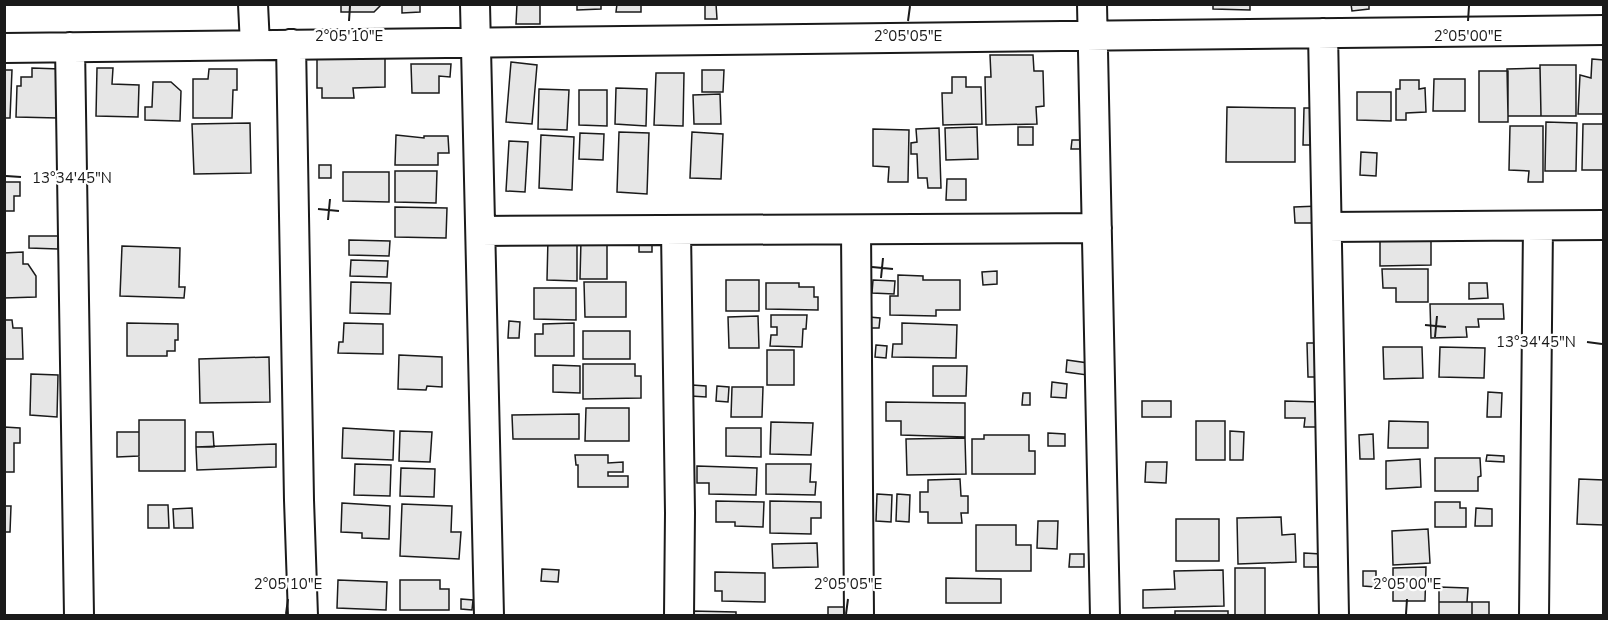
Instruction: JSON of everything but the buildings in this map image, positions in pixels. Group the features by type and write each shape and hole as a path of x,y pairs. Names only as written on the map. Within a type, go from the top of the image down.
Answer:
{"street":[{"path":"253,4 255,45"},
{"path":"475,4 489,615"},
{"path":"1092,4 1105,615"},
{"path":"4,48 1604,30"},
{"path":"1323,33 1334,615"},
{"path":"291,45 298,489 303,615"},
{"path":"70,47 78,615"},
{"path":"1327,227 1604,225"},
{"path":"1534,615 1538,226"},
{"path":"481,231 1097,228"},
{"path":"676,230 680,615"},
{"path":"856,230 859,615"}]}
